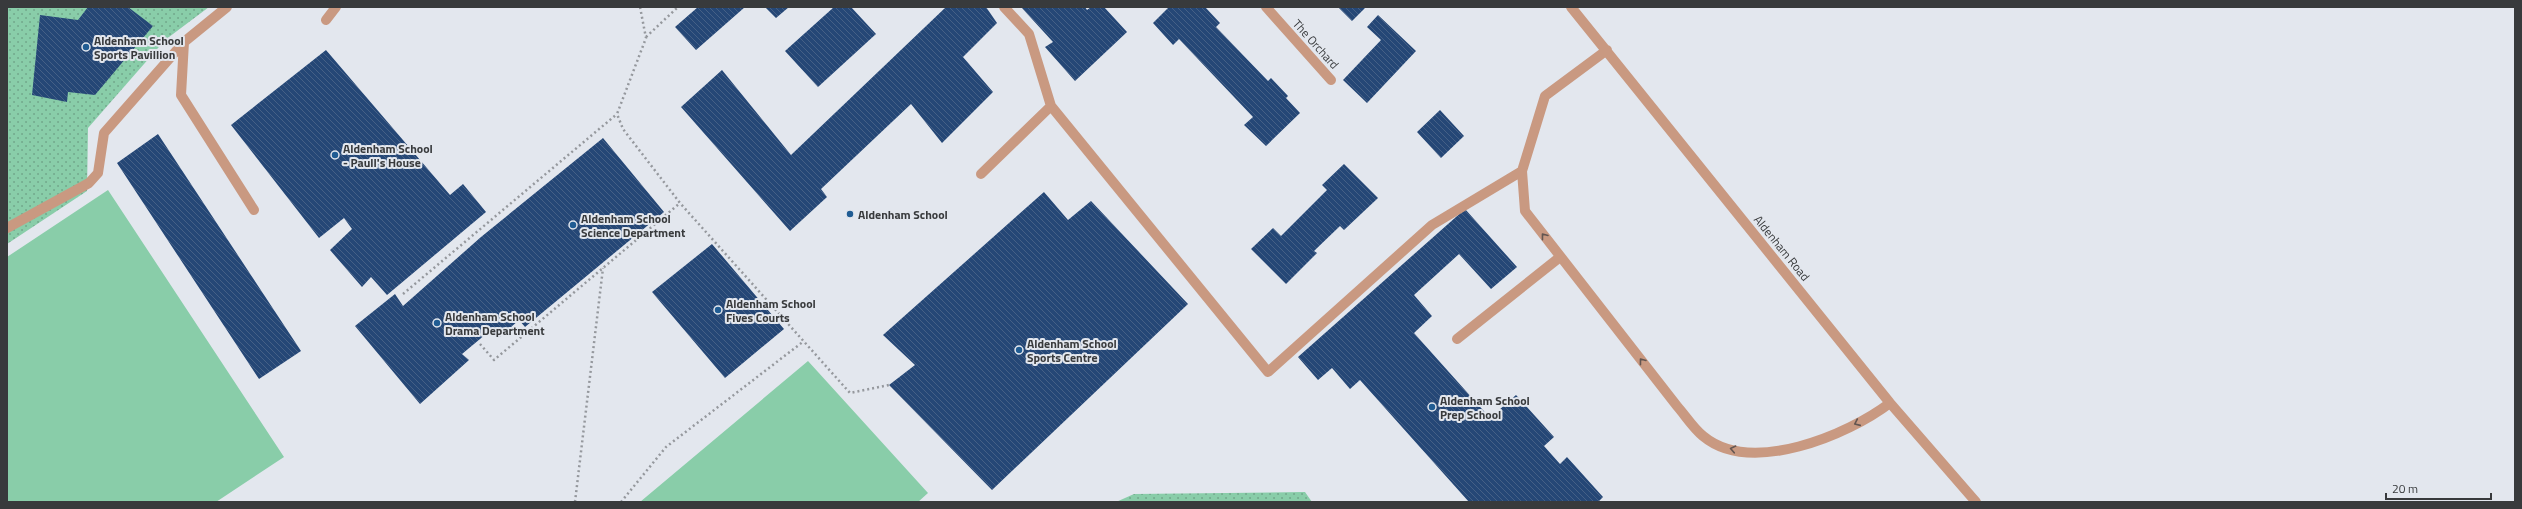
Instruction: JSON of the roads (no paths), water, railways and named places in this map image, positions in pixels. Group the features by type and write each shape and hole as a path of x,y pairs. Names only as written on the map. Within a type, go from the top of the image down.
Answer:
{"street":[{"path":"7,228 89,184 98,173 104,132 184,42 227,7"},
{"path":"326,20 336,7"},
{"path":"1004,7 1029,34 1051,106 1268,372 1432,225 1522,171"},
{"name":"The Orchard","path":"1266,7 1331,80"},
{"name":"Aldenham Road","path":"1571,7 1890,403 1976,502"},
{"path":"184,42 181,95 254,210"},
{"path":"1607,50 1545,96 1522,171 1525,211 1681,411 1703,436 1722,446 1754,453 1785,450 1828,437 1871,417 1890,403"},
{"path":"981,174 1051,106"},
{"path":"1457,339 1560,257"}],"place":[{"name":"Aldenham School Sports Pavillion","path":"86,47"},
{"name":"Aldenham School - Paull's House","path":"335,155"},
{"name":"Aldenham School","path":"850,214"},
{"name":"Aldenham School Science Department","path":"573,225"},
{"name":"Aldenham School Fives Courts","path":"718,310"},
{"name":"Aldenham School Drama Department","path":"437,323"},
{"name":"Aldenham School Sports Centre","path":"1019,350"},
{"name":"Aldenham School Prep School","path":"1432,407"}]}
